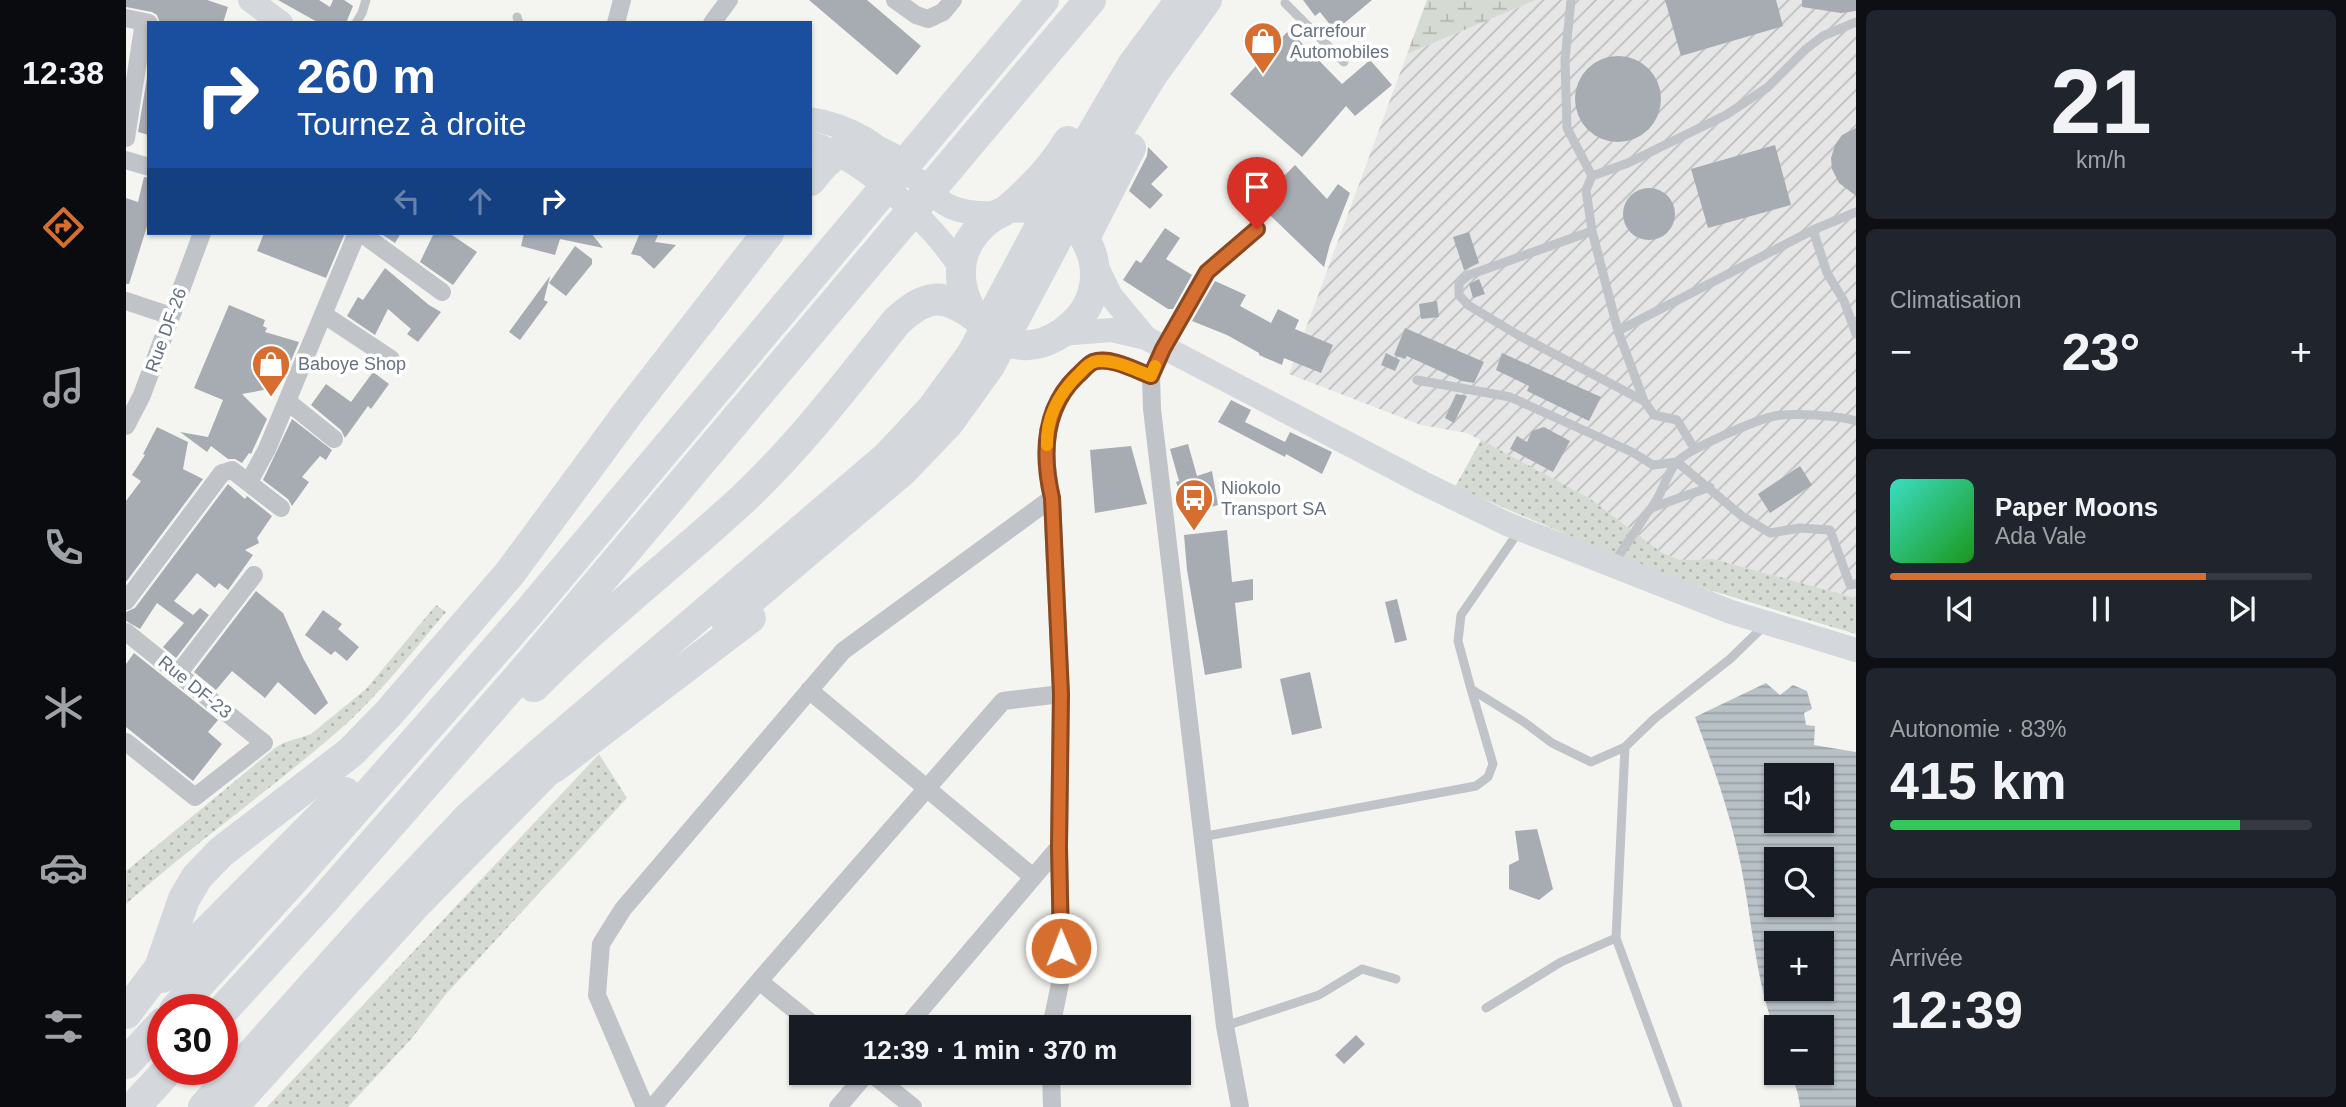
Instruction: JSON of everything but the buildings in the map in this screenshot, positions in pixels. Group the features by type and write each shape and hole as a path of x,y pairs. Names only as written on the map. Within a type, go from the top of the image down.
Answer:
{"highway":[{"path":"190,994 528,612 1043,0"},
{"path":"238,994 519,677 1090,0"},
{"path":"233,1107 540,765 703,590 920,397 962,343 974,315 964,293 961,269 964,253 971,239 981,226 1005,211 1053,164 1102,84 1161,0"},
{"path":"1142,71 1180,0"},
{"path":"540,765 894,464 972,354 1065,179 1142,71 1207,0"},
{"path":"1089,249 1176,62 1222,0"},
{"path":"812,177 820,167 823,148 870,148 897,162"},
{"path":"322,902 548,672 716,523 785,457 897,321 915,305 940,299 950,300 1007,341 1024,345 1060,334 1082,315 1089,302 1096,274 1089,249 1070,222 1052,211 1031,207 1005,211"},
{"path":"738,271 759,235"},
{"path":"129,1010 160,968 184,899 197,877 221,852 351,752 388,714 510,573 628,412 766,235"},
{"path":"203,1107 367,924 468,817 831,556 916,483 981,409 1012,359 1024,345"},
{"path":"129,1010 528,612"},
{"path":"126,1063 147,1040"},
{"path":"134,1107 154,1085"}],"main road":[{"path":"250,0 279,21"},
{"path":"812,119 830,122 855,131 897,162 947,205 962,211 1005,211"},
{"path":"823,148 875,179 936,232 961,269"},
{"path":"1089,249 1111,296 1155,343"},
{"path":"1060,334 1112,330 1155,343 1423,483 1520,530 1731,612 1856,650"}],"street":[{"path":"617,21 622,0"},
{"path":"713,21 729,0"},
{"path":"895,0 916,15 928,19 943,12 953,0"},
{"path":"126,138 140,21"},
{"path":"126,160 147,166"},
{"path":"1240,1107 1225,1026 1201,837 1153,422 1151,376 1155,343 1207,272 1257,229"},
{"name":"Rue DF-26","path":"126,426 142,395 201,235"},
{"path":"249,482 267,449 358,235"},
{"path":"362,235 442,292"},
{"path":"126,301 171,316"},
{"path":"323,314 391,359"},
{"path":"1053,1015 1062,974 1059,847 1061,694 1052,498 1048,478 1046,432 1057,400 1073,380 1093,362 1119,364 1151,376"},
{"path":"287,401 334,439"},
{"path":"126,601 222,473 232,470 281,508"},
{"path":"645,1107 597,995 601,944 623,909 843,651 1052,498"},
{"path":"178,674 254,575"},
{"name":"Rue DF-23","path":"126,742 195,797 264,743 178,674 129,640"},
{"path":"809,690 1033,877"},
{"path":"653,1107 1003,701 1061,694"},
{"path":"916,1015 1059,847"},
{"path":"759,981 801,1015"},
{"path":"838,1107 858,1085"},
{"path":"885,1085 913,1107"},
{"path":"1051,1085 1052,1107"}],"lane":[{"path":"357,21 366,0"},
{"path":"1571,0 1565,60 1567,128 1592,176"},
{"path":"1285,1 1344,62"},
{"path":"1695,448 1676,420 1654,415 1644,401 1618,331 1592,230 1586,190 1592,176 1628,163 1726,115 1768,87 1823,36 1856,22"},
{"path":"1618,331 1814,230 1856,212"},
{"path":"1592,230 1469,275 1459,283 1460,295 1468,305 1518,335 1644,401"},
{"path":"1814,230 1827,273 1844,300 1856,334"},
{"path":"1417,380 1510,397 1632,452 1653,465 1677,462 1742,516 1770,533 1800,528 1830,530 1850,585 1856,584"},
{"path":"1654,507 1677,462 1695,448 1775,416 1842,416 1856,421"},
{"path":"1613,565 1647,513 1654,507 1710,488"},
{"path":"1201,837 1476,786 1488,778 1493,764 1458,641 1461,615 1520,530"},
{"path":"1471,690 1524,722 1552,743 1591,762 1625,747 1654,719 1730,659 1766,623"},
{"path":"1625,747 1616,938 1678,1107"},
{"path":"1486,1008 1561,962 1616,938"},
{"path":"1225,1026 1319,995 1362,970 1396,979"}],"shaded area":[{"path":"1536,0 1856,0 1856,598 1714,559 1680,560 1661,552 1589,498 1467,433 1421,425 1289,374 1407,54"},
{"path":"1766,683 1780,695 1793,685 1807,691 1812,709 1804,713 1806,725 1815,726 1814,745 1856,752 1856,1107 1800,1107 1795,1085 1834,1085 1834,1015 1769,1015 1766,1001 1834,1001 1834,931 1764,931 1764,994 1741,866 1715,773 1695,717"}],"green space":[{"path":"1427,0 1536,0 1407,54"},
{"path":"1481,440 1589,498 1661,552 1680,560 1714,559 1856,598 1856,634 1669,578 1455,487"},
{"path":"436,605 446,612 360,711 126,904 126,871 275,748 311,734 366,689"},
{"path":"599,754 627,798 446,994 412,1038 348,1107 267,1107"}],"slow traffic":[{"path":"1047,445 1046,432 1057,400 1087,366 1102,361 1119,364 1151,376 1155,366"}],"place":[{"name":"Carrefour Automobiles","path":"1263,75"},
{"name":"Baboye Shop","path":"271,398"},
{"name":"Niokolo Transport SA","path":"1194,532"}],"route":[{"path":"1061,948 1061,694 1052,498 1048,478 1046,432 1057,400 1073,380 1093,362 1119,364 1151,376 1163,349 1207,272 1257,229"}]}
